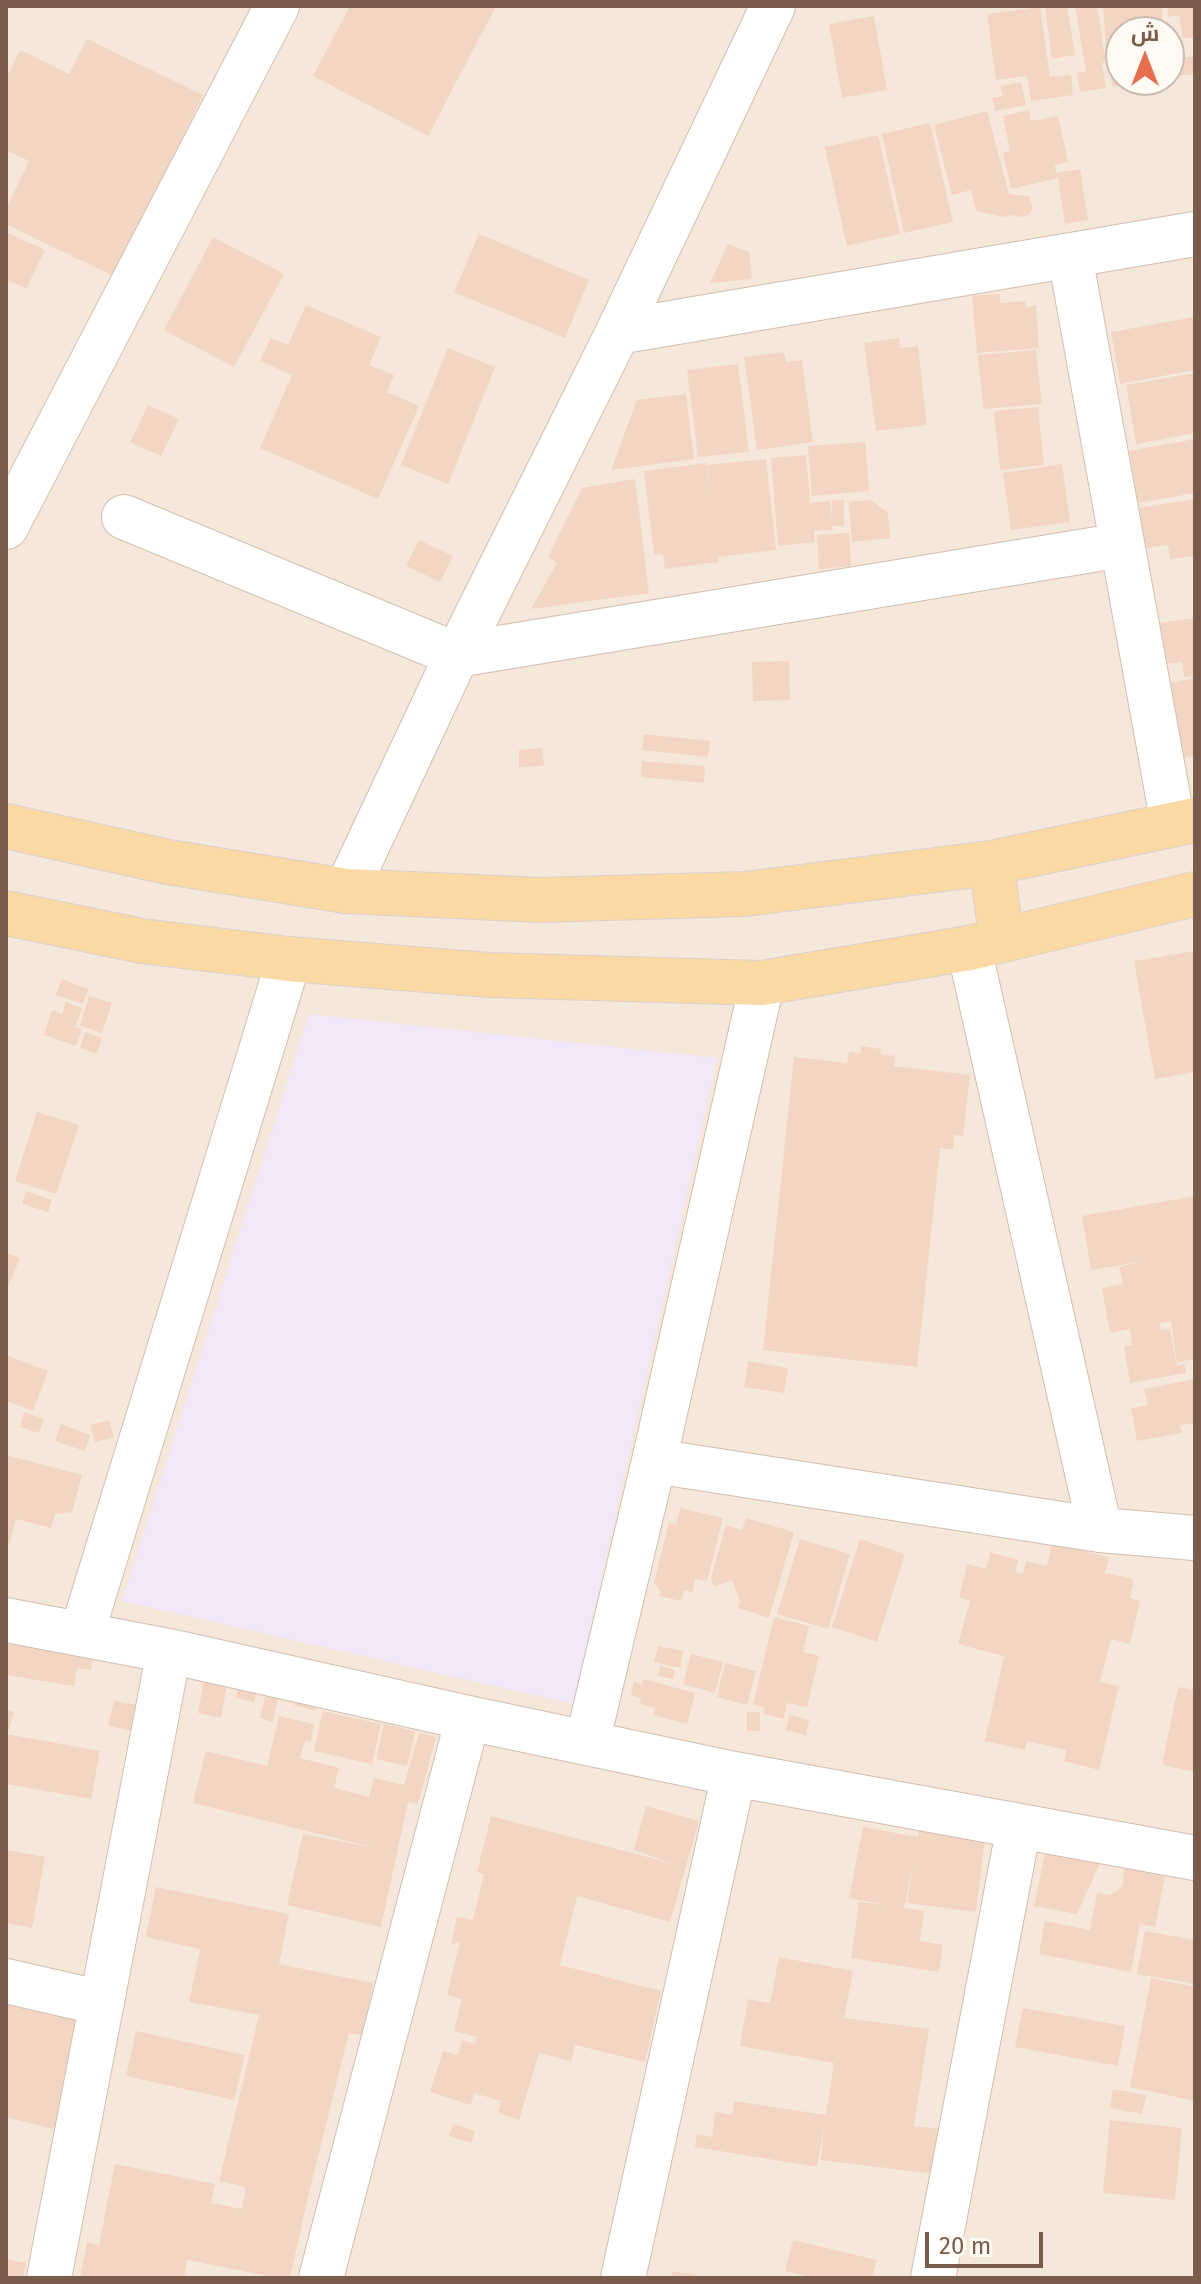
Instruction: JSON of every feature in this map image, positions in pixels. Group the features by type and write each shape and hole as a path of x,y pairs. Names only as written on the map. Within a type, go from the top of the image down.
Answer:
{"main road":[{"path":"6,826 168,862 346,891 540,900 745,894 991,863 1184,822"},
{"path":"985,944 991,863"},
{"path":"7,918 142,941 289,959 489,975 762,983 985,944 1195,894"}],"street":[{"path":"6,527 277,6"},
{"path":"346,891 457,655 618,332 774,6"},
{"path":"618,332 1195,234"},
{"path":"1070,256 1122,545 1184,822"},
{"path":"124,517 457,655 1122,545"},
{"path":"985,944 1100,1530"},
{"path":"82,1633 289,959"},
{"path":"587,1743 762,983"},
{"path":"654,1461 1100,1530 1195,1538"},
{"path":"6,1620 169,1651 734,1774 1195,1858"},
{"path":"49,2278 169,1651"},
{"path":"321,2278 468,1718"},
{"path":"623,2278 734,1774"},
{"path":"933,2278 1019,1826"},
{"path":"6,1981 102,2003"}],"shaded area":[{"path":"6,6 1195,6 1195,2278 6,2278"},
{"path":"309,1014 717,1058 573,1704 122,1601"}],"building":[{"path":"350,6 496,6 428,136 313,76"},
{"path":"1045,6 1067,6 1075,55 1052,59"},
{"path":"1075,6 1097,6 1105,56 1105,62 1102,63 1105,88 1080,92 1077,73 1086,71"},
{"path":"1103,6 1162,6 1162,16 1105,16 1105,32"},
{"path":"1167,6 1195,6 1195,37 1185,39 1185,16 1169,16"},
{"path":"1040,7 1050,77 1071,75 1073,95 1031,101 1027,76 996,80 987,14"},
{"path":"874,16 887,90 842,98 829,24"},
{"path":"87,39 203,95 115,277 6,224 6,209 29,161 6,150 6,79 20,50 69,74"},
{"path":"1195,56 1195,74 1185,75 1185,57"},
{"path":"1021,82 1026,105 996,111 992,98 1003,96 1000,86"},
{"path":"1029,110 1031,121 1058,116 1068,162 1055,165 1056,173 1080,169 1088,220 1065,224 1058,178 1011,189 1003,153 1010,151 1003,116"},
{"path":"987,111 1009,194 1028,196 1033,208 1028,215 1003,217 976,211 971,190 952,195 934,125"},
{"path":"930,123 953,222 904,233 882,134"},
{"path":"878,135 900,234 847,246 825,147"},
{"path":"6,232 45,250 26,289 6,279"},
{"path":"479,234 589,280 565,338 454,292"},
{"path":"213,237 284,274 234,367 164,330"},
{"path":"728,244 749,252 752,279 710,283"},
{"path":"1000,294 1000,303 1025,301 1026,307 1036,305 1039,348 977,353 972,296"},
{"path":"306,305 381,337 369,365 394,375 387,392 419,406 378,499 260,448 292,375 260,361 271,338 288,345"},
{"path":"1195,317 1195,370 1120,384 1111,332"},
{"path":"899,338 900,348 918,346 927,425 876,431 864,343"},
{"path":"448,348 495,367 448,484 401,465"},
{"path":"1036,350 1042,404 983,409 978,355"},
{"path":"784,352 786,362 802,360 813,442 757,450 744,357"},
{"path":"738,364 749,452 698,457 687,370"},
{"path":"1195,373 1195,433 1136,444 1126,385"},
{"path":"686,394 694,459 611,470 637,400"},
{"path":"148,405 179,419 161,456 130,442"},
{"path":"1038,407 1044,465 1000,470 994,411"},
{"path":"1195,439 1195,493 1138,503 1129,451"},
{"path":"865,442 869,491 812,496 808,446"},
{"path":"806,455 810,503 830,501 832,520 832,500 844,500 844,526 814,531 815,542 778,546 771,458"},
{"path":"766,459 776,550 718,557 718,562 665,569 663,554 654,555 644,471 707,463 711,501 708,465"},
{"path":"1062,464 1070,522 1011,530 1003,473"},
{"path":"635,479 649,593 531,609 557,563 548,557 582,488"},
{"path":"1195,499 1195,556 1170,559 1168,545 1146,548 1139,508"},
{"path":"871,500 888,513 890,538 852,542 849,502"},
{"path":"849,533 851,566 819,569 817,535"},
{"path":"419,540 453,556 440,582 406,566"},
{"path":"1195,618 1195,676 1184,677 1182,662 1166,664 1160,623"},
{"path":"789,661 790,700 753,701 752,662"},
{"path":"1195,678 1195,756 1176,760 1164,684"},
{"path":"644,734 710,741 708,757 642,750"},
{"path":"542,748 544,766 519,767 519,750"},
{"path":"642,761 705,766 704,783 641,777"},
{"path":"1195,951 1195,1072 1155,1079 1134,961"},
{"path":"62,979 88,989 83,1004 56,995"},
{"path":"89,996 112,1003 102,1033 80,1026"},
{"path":"66,1002 82,1008 75,1027 82,1029 76,1046 44,1035 52,1010 62,1014"},
{"path":"85,1032 102,1038 97,1054 80,1048"},
{"path":"861,1046 881,1049 880,1054 895,1056 894,1066 970,1075 963,1136 954,1135 953,1150 940,1148 917,1367 763,1350 794,1057 847,1063 849,1052 861,1053"},
{"path":"37,1112 79,1125 56,1194 15,1181"},
{"path":"26,1191 52,1200 48,1212 22,1204"},
{"path":"1195,1196 1195,1359 1177,1362 1171,1321 1160,1323 1161,1330 1170,1329 1177,1366 1185,1364 1186,1373 1130,1383 1124,1346 1132,1345 1130,1329 1110,1333 1102,1288 1123,1284 1119,1267 1145,1261 1091,1270 1082,1216"},
{"path":"6,1252 20,1258 6,1291"},
{"path":"6,1355 48,1371 33,1411 6,1401"},
{"path":"748,1361 788,1368 784,1393 744,1387"},
{"path":"1195,1379 1195,1423 1180,1425 1182,1433 1137,1441 1131,1408 1148,1405 1144,1389"},
{"path":"24,1412 44,1419 39,1433 20,1427"},
{"path":"109,1420 114,1437 95,1442 90,1425"},
{"path":"61,1424 90,1435 85,1451 55,1441"},
{"path":"6,1455 82,1475 72,1512 55,1514 51,1528 16,1519 9,1545 6,1544"},
{"path":"680,1508 723,1518 707,1581 695,1579 692,1592 684,1590 681,1601 659,1596 661,1591 654,1583 669,1523 676,1524"},
{"path":"746,1518 794,1532 769,1618 738,1608 740,1601 732,1580 714,1587 711,1578 726,1525 742,1530"},
{"path":"800,1539 850,1554 828,1629 777,1614"},
{"path":"860,1539 905,1554 877,1642 832,1627"},
{"path":"1052,1544 1109,1557 1105,1573 1134,1579 1130,1598 1140,1601 1130,1644 1111,1639 1100,1682 1119,1686 1099,1770 1064,1761 1066,1750 1027,1741 1025,1750 985,1741 1004,1656 958,1644 970,1601 959,1597 967,1564 986,1569 990,1552 1018,1560 1015,1572 1023,1574 1026,1561 1047,1566"},
{"path":"774,1617 809,1626 803,1652 819,1656 807,1707 787,1703 784,1719 764,1714 765,1708 753,1705"},
{"path":"6,1635 94,1650 91,1670 77,1668 74,1686 6,1675"},
{"path":"658,1646 683,1651 680,1668 654,1662"},
{"path":"691,1654 723,1662 715,1693 683,1684"},
{"path":"725,1663 756,1671 747,1705 717,1697"},
{"path":"660,1666 675,1670 673,1679 658,1676"},
{"path":"206,1669 229,1674 221,1718 198,1713"},
{"path":"241,1676 259,1681 254,1702 236,1698"},
{"path":"643,1679 695,1693 687,1724 653,1715 655,1708 640,1704 641,1698 631,1695 634,1682 642,1684"},
{"path":"268,1685 280,1687 273,1722 260,1718"},
{"path":"1178,1687 1195,1690 1195,1772 1162,1765"},
{"path":"298,1691 319,1697 315,1711 294,1705"},
{"path":"114,1701 138,1705 133,1731 108,1726"},
{"path":"6,1710 14,1712 9,1730 6,1730"},
{"path":"323,1711 381,1724 372,1764 314,1751"},
{"path":"747,1712 760,1712 760,1731 747,1731"},
{"path":"789,1715 809,1720 806,1735 786,1730"},
{"path":"279,1716 314,1724 311,1742 305,1741 300,1758 339,1768 334,1788 369,1797 374,1778 404,1785 419,1733 436,1737 418,1804 408,1802 381,1927 287,1905 303,1834 376,1848 193,1803 206,1751 267,1766"},
{"path":"384,1724 415,1731 407,1766 376,1759"},
{"path":"6,1734 100,1751 91,1799 6,1784"},
{"path":"646,1806 699,1821 670,1922 577,1896 560,1965 661,1991 645,2062 575,2045 571,2061 539,2053 519,2120 498,2113 501,2101 474,2093 471,2105 430,2092 443,2051 458,2055 462,2040 475,2044 477,2037 454,2031 462,1999 447,1995 460,1941 451,1945 457,1917 473,1920 484,1874 477,1872 491,1816 674,1864 634,1850"},
{"path":"863,1827 918,1837 919,1830 985,1838 976,1912 907,1903 913,1865 904,1908 924,1911 920,1941 943,1945 939,1972 851,1958 859,1902 885,1905 849,1898"},
{"path":"1046,1848 1102,1859 1077,1914 1034,1906"},
{"path":"6,1850 45,1857 32,1928 6,1923"},
{"path":"1125,1868 1165,1876 1155,1927 1140,1924 1131,1972 1039,1954 1045,1921 1090,1930 1097,1893 1111,1895 1122,1887"},
{"path":"156,1887 289,1914 279,1964 373,1983 363,2035 349,2033 290,2278 187,2260 184,2278 80,2278 87,2242 99,2245 115,2164 215,2184 211,2203 242,2209 246,2187 219,2181 259,2015 189,2002 200,1949 146,1937"},
{"path":"1145,1931 1195,1940 1195,1984 1137,1974"},
{"path":"779,1957 853,1971 844,2018 929,2029 914,2126 941,2129 935,2174 821,2160 824,2128 817,2167 695,2147 697,2134 712,2137 715,2112 732,2115 734,2101 826,2115 834,2063 740,2046 748,1999 770,2003"},
{"path":"1151,1978 1195,1987 1195,2101 1130,2087"},
{"path":"6,1987 90,2010 57,2130 6,2117"},
{"path":"1023,2008 1125,2026 1118,2066 1015,2047"},
{"path":"136,2031 245,2055 234,2100 126,2076"},
{"path":"1113,2089 1146,2095 1142,2114 1110,2108"},
{"path":"1110,2120 1182,2128 1175,2200 1103,2193"},
{"path":"453,2124 475,2131 471,2143 449,2136"},
{"path":"793,2240 877,2260 872,2278 814,2278 785,2271"},
{"path":"6,2259 26,2263 23,2278 6,2278"},
{"path":"672,2272 695,2274 695,2278 672,2278"}]}
